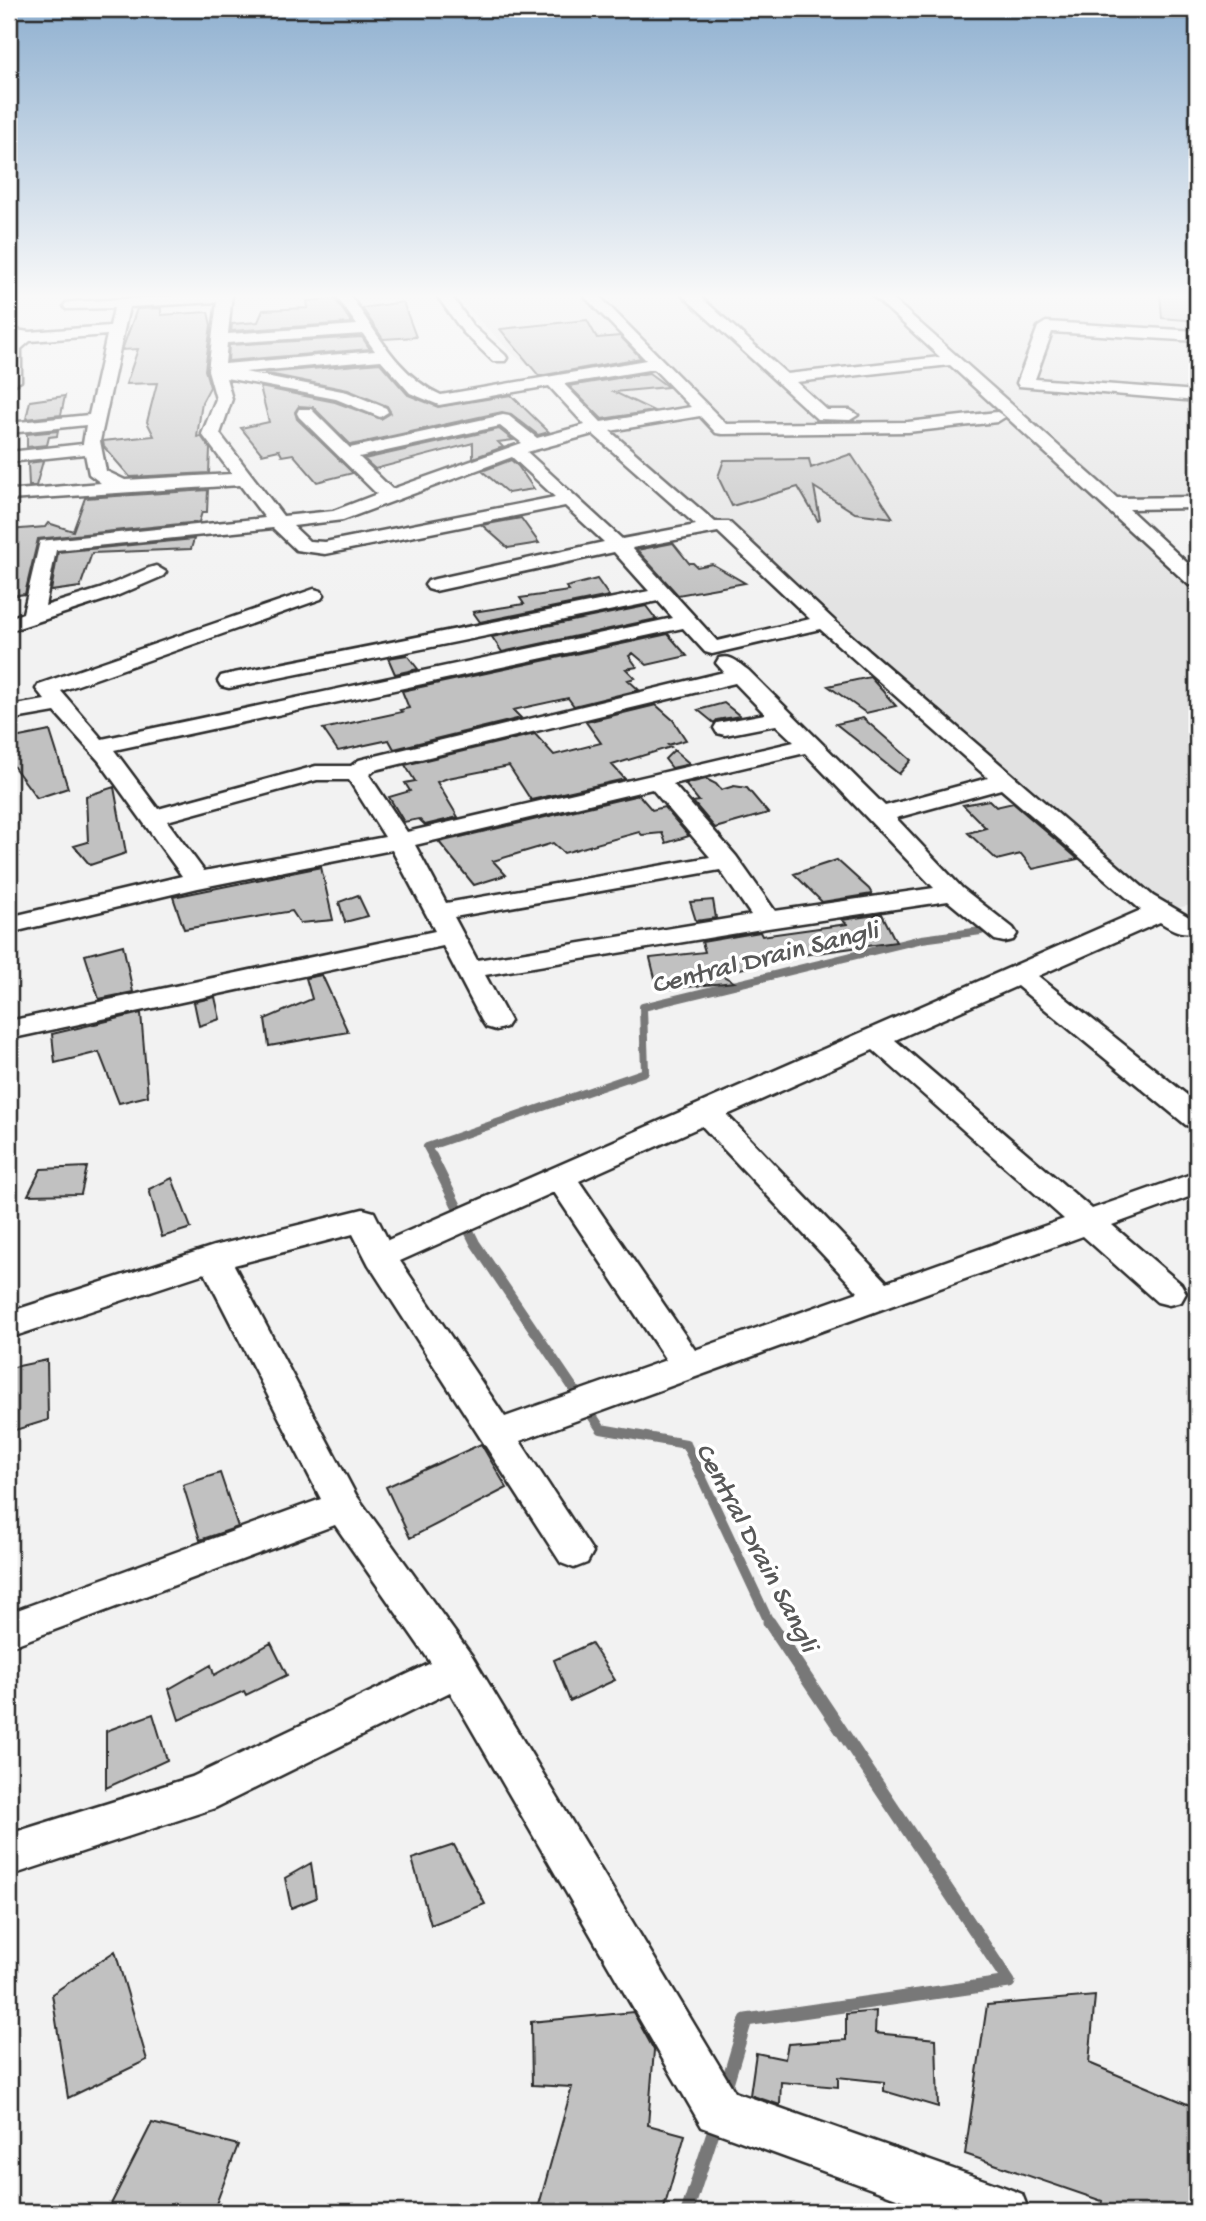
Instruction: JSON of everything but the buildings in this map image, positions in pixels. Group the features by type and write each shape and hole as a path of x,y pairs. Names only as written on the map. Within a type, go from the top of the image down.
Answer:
{"street":[{"path":"101,397 91,441 98,474 122,486"},
{"path":"229,397 211,434 277,521 303,547 325,548 570,499"},
{"path":"262,397 266,397"},
{"path":"347,397 358,399 380,412"},
{"path":"354,417 399,405 408,397"},
{"path":"431,397 439,400 458,397"},
{"path":"481,397 503,420 535,444"},
{"path":"568,397 597,428 711,528"},
{"path":"691,397 722,429 908,427 997,418"},
{"path":"803,397 823,415 1019,418"},
{"path":"995,397 1197,582"},
{"path":"34,611 47,545 336,516 535,444 597,428 704,410"},
{"path":"332,420 309,417 389,496"},
{"path":"9,428 96,419"},
{"path":"347,454 503,420"},
{"path":"9,457 92,448"},
{"path":"515,450 618,545 712,648 880,815 953,893 1004,934"},
{"path":"9,493 14,496 245,478"},
{"path":"1112,504 1197,502"},
{"path":"435,585 618,545 722,526 825,622 1144,901 1186,924"},
{"path":"9,625 34,611 107,593 156,572"},
{"path":"229,681 663,594"},
{"path":"198,880 107,756 47,689 314,595"},
{"path":"9,607 34,611"},
{"path":"97,747 687,621"},
{"path":"712,648 825,622"},
{"path":"152,818 316,773 356,773 367,765 740,676"},
{"path":"9,713 60,704"},
{"path":"725,728 782,717"},
{"path":"9,925 198,880 401,841 810,745"},
{"path":"356,773 401,841 496,1021"},
{"path":"880,815 1006,780"},
{"path":"657,781 727,860 768,920"},
{"path":"438,912 727,860"},
{"path":"469,970 768,920 953,893"},
{"path":"380,1257 1019,974 1186,924"},
{"path":"9,1030 451,936"},
{"path":"1019,974 1197,1118"},
{"path":"876,1038 1169,1293"},
{"path":"707,1113 881,1296"},
{"path":"560,1177 688,1366"},
{"path":"496,1435 1087,1221 1197,1184"},
{"path":"9,1325 214,1258 363,1220 380,1257 574,1552"},
{"path":"214,1258 343,1506 458,1669 719,2110 1004,2212"},
{"path":"9,1630 343,1506"},
{"path":"9,1855 200,1794 458,1669"}],"shaded area":[{"path":"566,397 1197,397 1197,504 1125,508 1197,576 1197,904 1162,911 726,526"}],"waterway":[{"name":"Central Drain Sangli","path":"433,1158 427,1147 645,1072 643,1007 922,939 981,931"},
{"name":"Central Drain Sangli","path":"433,1158 475,1243 601,1429 686,1444 769,1622"},
{"name":"Central Drain Sangli","path":"725,2090 746,2020 1009,1982 769,1622"},
{"name":"Central Drain Sangli","path":"687,2212 717,2120"}]}
